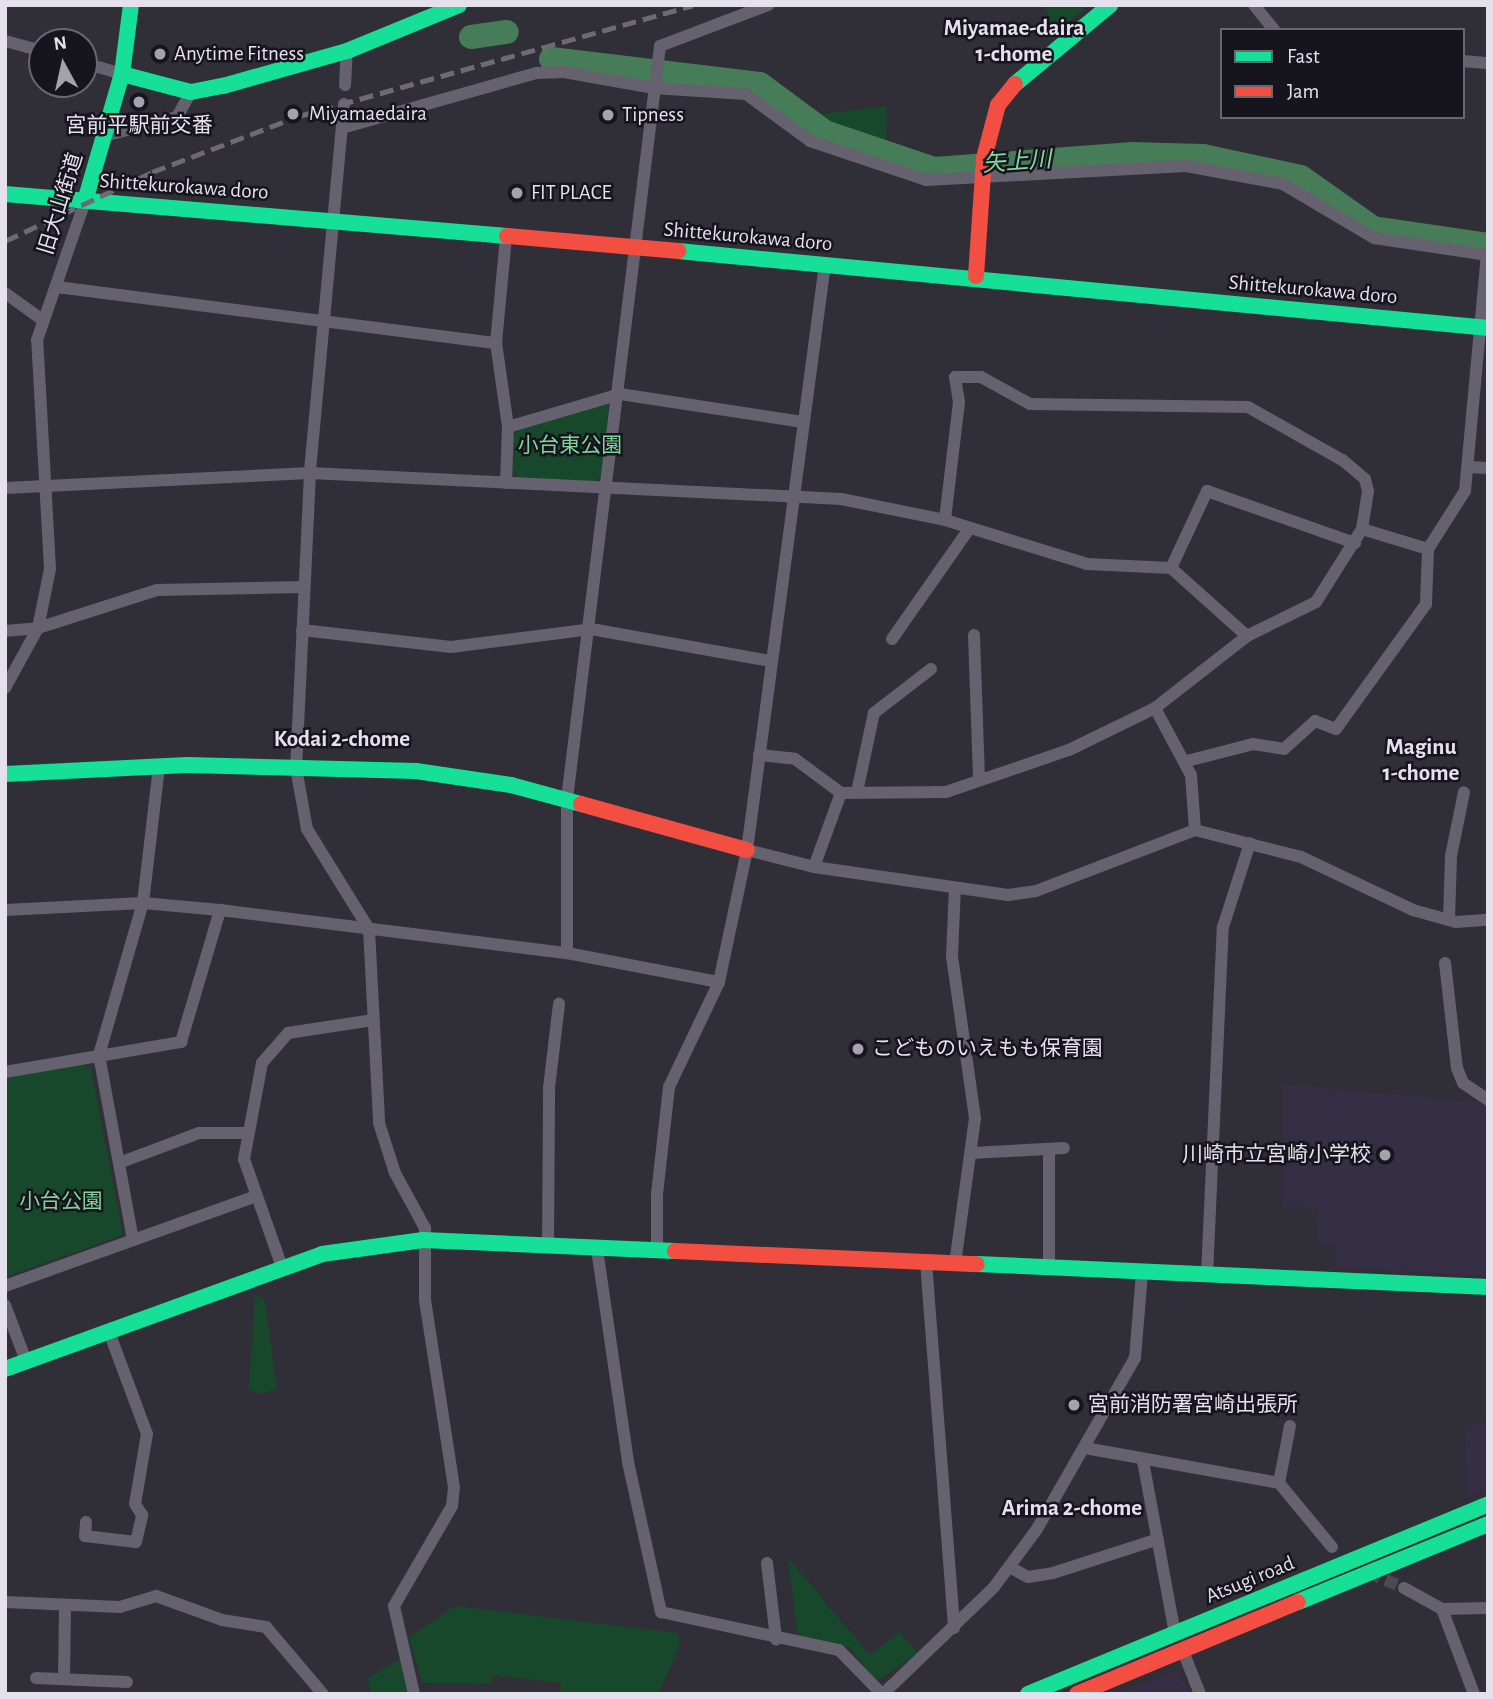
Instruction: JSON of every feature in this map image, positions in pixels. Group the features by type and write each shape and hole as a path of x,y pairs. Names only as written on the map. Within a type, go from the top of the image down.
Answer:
{"main road":[{"name":"旧大山街道","path":"85,201 122,74 131,5"},
{"path":"122,74 191,92 347,51 459,5"},
{"path":"976,276 982,177 989,125 1007,89 1110,5"},
{"name":"Shittekurokawa doro","path":"5,194 976,276 1484,328"},
{"path":"5,774 159,766 416,771 567,799 747,850"},
{"path":"5,1369 282,1267 334,1251 425,1240 1488,1287"},
{"name":"Atsugi road","path":"1028,1694 1488,1504"},
{"name":"Atsugi road","path":"1077,1694 1488,1524"}],"street":[{"path":"567,953 567,799 609,487 653,84 660,46 768,5"},
{"path":"1254,5 1271,28"},
{"path":"5,41 28,47"},
{"path":"345,85 347,51"},
{"path":"1465,61 1488,63"},
{"path":"98,67 122,74"},
{"path":"342,128 537,73 746,94 810,141 926,180 1186,166 1283,184 1374,238 1488,255 1484,328 1468,467 1460,505 1428,549 1426,604 1336,729 1315,721 1290,747 1253,744 1187,761"},
{"path":"104,136 177,117 191,92"},
{"path":"344,104 332,220 327,320 310,473 296,768 307,830 369,929 379,1123 425,1240 425,1300 454,1487 452,1506 394,1606 414,1694"},
{"name":"旧大山街道","path":"5,688 38,628 50,569 37,340 41,319 57,287 85,201"},
{"path":"506,237 496,344 508,427 506,482"},
{"path":"657,1250 657,1194 670,1087 719,982 747,850 791,496 825,264"},
{"path":"57,287 496,344"},
{"path":"5,293 41,319"},
{"path":"760,755 794,759 841,793 946,792 1069,750 1155,708 1247,636 1315,602 1363,529 1365,479 1248,407 1030,404 981,377 955,377 959,402 945,520"},
{"path":"508,427 620,394 803,422"},
{"path":"1468,467 1488,468"},
{"path":"5,488 310,473 841,499 945,520 1087,564 1171,568 1247,636"},
{"path":"1171,568 1207,491 1355,543"},
{"path":"892,639 969,529"},
{"path":"1363,529 1428,549"},
{"path":"5,631 38,628 157,590 304,587"},
{"path":"302,630 451,647 591,629 771,661"},
{"path":"974,635 979,780"},
{"path":"857,792 874,713 931,669"},
{"path":"1155,708 1187,761 1195,830"},
{"path":"133,1240 99,1055 143,903 159,766"},
{"path":"1449,920 1451,856 1464,792"},
{"path":"814,867 841,793"},
{"path":"747,850 814,867 955,888 1037,891 1195,830 1301,857 1413,911 1449,920 1488,920"},
{"path":"1207,1275 1223,927 1250,843"},
{"path":"954,1264 975,1118 951,956 955,888"},
{"path":"5,910 143,903 220,910 567,953 719,982"},
{"path":"5,1072 181,1042 220,910"},
{"path":"1444,963 1449,1042 1457,1068 1463,1083 1488,1100"},
{"path":"548,1245 549,1088 559,1004"},
{"path":"282,1267 245,1170 246,1133 262,1063 274,1045 309,1025 373,1020"},
{"path":"119,1163 199,1133 246,1133"},
{"path":"972,1153 1064,1148"},
{"path":"1049,1149 1049,1268"},
{"path":"5,1286 254,1198"},
{"path":"597,1249 628,1462 661,1612 848,1654 883,1694 954,1628 1011,1568 1085,1448 1135,1358 1142,1273"},
{"path":"926,1262 954,1628"},
{"path":"5,1305 26,1361"},
{"path":"86,1522 85,1536 136,1542 142,1515 135,1504 147,1434 108,1332"},
{"path":"1279,1483 1290,1426"},
{"path":"1085,1448 1143,1461 1279,1483 1332,1546"},
{"path":"1143,1461 1175,1634"},
{"path":"1011,1568 1028,1577 1053,1573 1158,1539"},
{"path":"767,1563 776,1639"},
{"path":"1404,1588 1442,1609 1488,1608"},
{"path":"5,1602 120,1607 156,1597 222,1620 266,1627 323,1694"},
{"path":"64,1679 65,1605"},
{"path":"1442,1609 1474,1694"},
{"path":"1183,1651 1200,1694"},
{"path":"36,1678 127,1682"}],"shaded area":[{"name":"川崎市立宮崎小学校","path":"1283,1084 1488,1103 1488,1276 1335,1268 1336,1246 1317,1245 1319,1207 1282,1208"},
{"path":"1488,1423 1488,1489 1466,1498 1465,1425"},
{"path":"1176,1671 1192,1694 1118,1694"}],"green space":[{"path":"1043,5 1090,5 1056,32"},
{"path":"887,106 886,146 826,129 811,115"},
{"name":"小台東公園","path":"609,403 602,475 594,482 518,477 512,469 513,435 523,426"},
{"name":"小台公園","path":"85,1064 91,1069 123,1235 5,1277 5,1077"},
{"path":"255,1295 265,1300 277,1389 259,1394 249,1389"},
{"path":"788,1558 870,1655 899,1632 918,1653 876,1682 849,1647 798,1639"},
{"path":"455,1606 678,1633 679,1647 659,1694 560,1694 561,1683 492,1675 491,1684 422,1683 409,1637"},
{"path":"400,1659 408,1694 371,1694 368,1678"}],"waterway":[{"name":"矢上川","path":"471,37 507,32"},
{"name":"矢上川","path":"551,59 760,84 825,132 934,169 1132,154 1203,156 1301,177 1373,228 1488,245"}],"tunnel":[{"path":"1369,1573 1404,1588"}],"railway":[{"path":"5,241 152,172 299,116 693,5"}],"traffic: fast":[{"path":"85,201 122,74 131,5"},
{"path":"122,74 191,92 223,86 347,51 459,5"},
{"path":"1015,84 1110,5"},
{"path":"5,194 507,236"},
{"path":"678,251 1488,328"},
{"path":"5,774 187,765 416,771 511,785 581,804"},
{"path":"5,1369 322,1254 423,1240 675,1251"},
{"path":"977,1264 1488,1287"},
{"path":"1028,1694 1488,1504"},
{"path":"1298,1602 1488,1524"}],"traffic: jam":[{"path":"976,276 984,158 998,105 1015,84"},
{"path":"507,236 678,251"},
{"path":"581,804 747,850"},
{"path":"675,1251 977,1264"},
{"path":"1077,1694 1298,1602"}],"place":[{"name":"Anytime Fitness","path":"160,54"},
{"name":"宮前平駅前交番","path":"139,102"},
{"name":"Miyamaedaira","path":"293,114"},
{"name":"Tipness","path":"608,115"},
{"name":"FIT PLACE","path":"517,193"},
{"name":"こどものいえもも保育園","path":"858,1049"},
{"name":"川崎市立宮崎小学校","path":"1385,1155"},
{"name":"宮前消防署宮崎出張所","path":"1074,1405"}],"district":[{"name":"Miyamae-daira 1-chome","path":"1014,42"},
{"name":"Kodai 2-chome","path":"342,740"},
{"name":"Maginu 1-chome","path":"1421,761"},
{"name":"Arima 2-chome","path":"1072,1509"}]}
